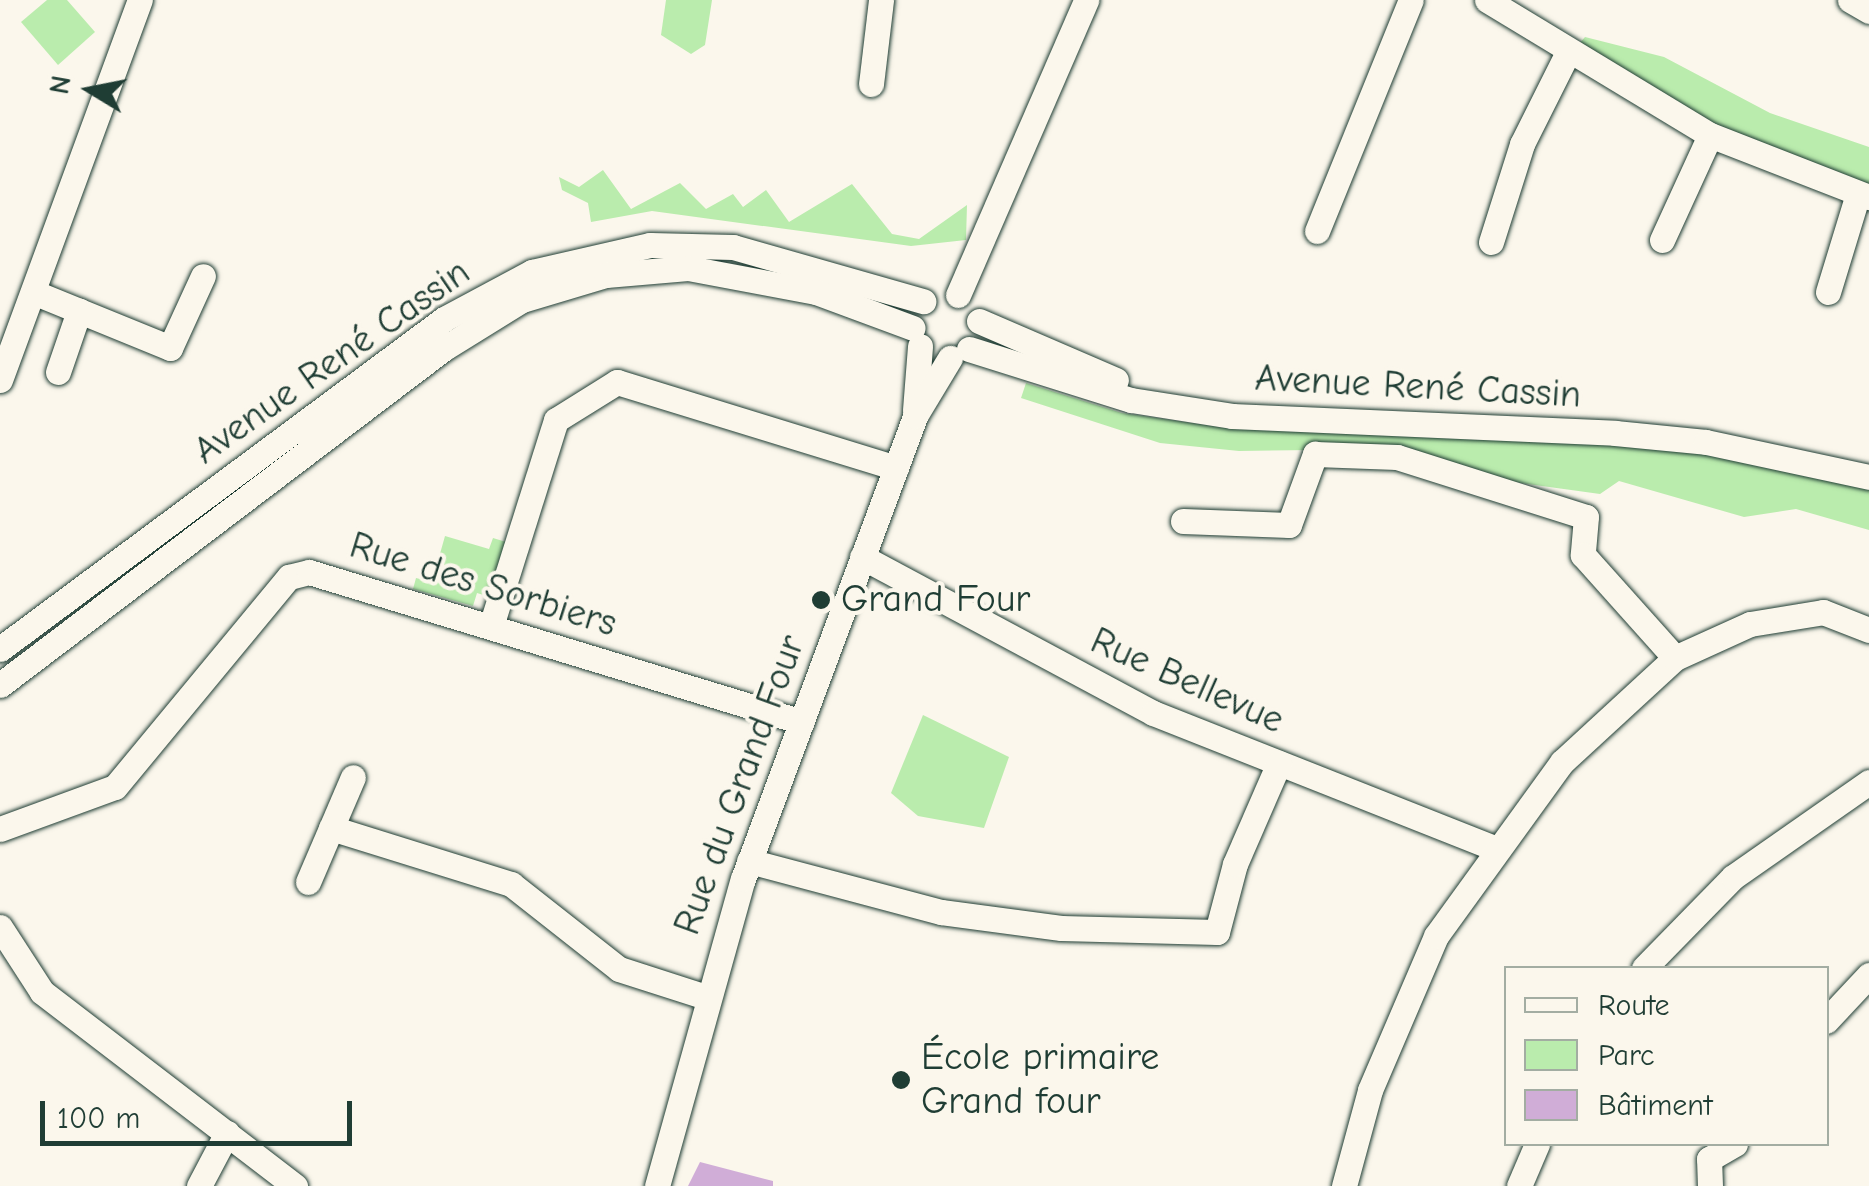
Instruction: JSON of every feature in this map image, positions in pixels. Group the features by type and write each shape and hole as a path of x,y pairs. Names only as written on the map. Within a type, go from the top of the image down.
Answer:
{"street":[{"path":"0,380 140,0"},
{"path":"870,84 881,0"},
{"path":"958,294 1086,0"},
{"path":"1317,231 1411,0"},
{"path":"1487,0 1567,54 1710,135 1863,195 1828,292"},
{"path":"1850,0 1869,11"},
{"path":"1490,242 1522,144 1567,54"},
{"path":"1662,240 1710,135"},
{"name":"Avenue René Cassin","path":"0,649 444,319 532,272 650,246 733,247 923,301"},
{"name":"Avenue René Cassin","path":"0,685 442,348 522,300 606,274 688,268 816,292 959,354 1131,400 1232,416 1615,433 1706,442 1869,477"},
{"path":"32,292 170,348 203,276"},
{"path":"923,301 958,294"},
{"path":"958,294 979,321"},
{"name":"Rue du Grand Four","path":"915,416 917,337 923,301"},
{"path":"58,372 79,311"},
{"name":"Rue du Grand Four","path":"657,1186 706,997 749,861 862,557 915,416 979,321"},
{"name":"Avenue René Cassin","path":"979,321 1102,376 1238,404 1598,416 1722,431 1869,462"},
{"path":"491,626 556,420 617,382 896,468"},
{"path":"1278,552 1315,454 1396,457 1586,517 1582,555 1675,658"},
{"path":"1183,521 1290,526"},
{"name":"Rue Bellevue","path":"862,557 1000,637 1279,763 1494,848"},
{"name":"Rue des Sorbiers","path":"0,829 115,787 289,578 332,576 802,722"},
{"path":"1344,1186 1398,1017 1436,936 1494,848 1562,762 1675,658 1796,612 1823,612 1869,630"},
{"path":"749,861 941,912 1061,928 1217,932 1235,864 1279,763"},
{"path":"308,882 352,777"},
{"path":"1646,966 1733,877 1869,782"},
{"path":"331,828 512,884 619,970 706,997"},
{"path":"0,927 32,980 296,1186"},
{"path":"1829,1018 1869,975"},
{"path":"198,1186 227,1133"},
{"path":"1519,1186 1536,1146"},
{"path":"1710,1186 1708,1159 1732,1146"}],"green space":[{"path":"47,0 67,0 95,32 58,65 21,22"},
{"path":"666,0 712,0 705,45 691,54 661,35"},
{"path":"1585,37 1664,57 1770,113 1869,147 1869,188 1702,122 1577,46"},
{"path":"603,170 631,209 680,183 706,209 733,194 743,207 766,190 789,222 852,184 892,234 919,239 967,205 966,240 911,246 652,211 591,222 588,203 562,190 559,177 579,187"},
{"path":"1026,383 1122,413 1213,426 1669,446 1869,484 1869,530 1796,509 1744,517 1619,481 1600,494 1507,481 1399,449 1239,451 1160,443 1021,398"},
{"path":"445,536 489,549 493,538 506,542 490,597 477,593 473,606 413,589 416,578 432,582"},
{"path":"923,715 1009,757 984,828 918,816 891,793"}],"building":[{"path":"700,1162 773,1181 773,1186 688,1186"}],"place":[{"name":"Grand Four","path":"821,600"},
{"name":"École primaire Grand four","path":"901,1080"}]}
